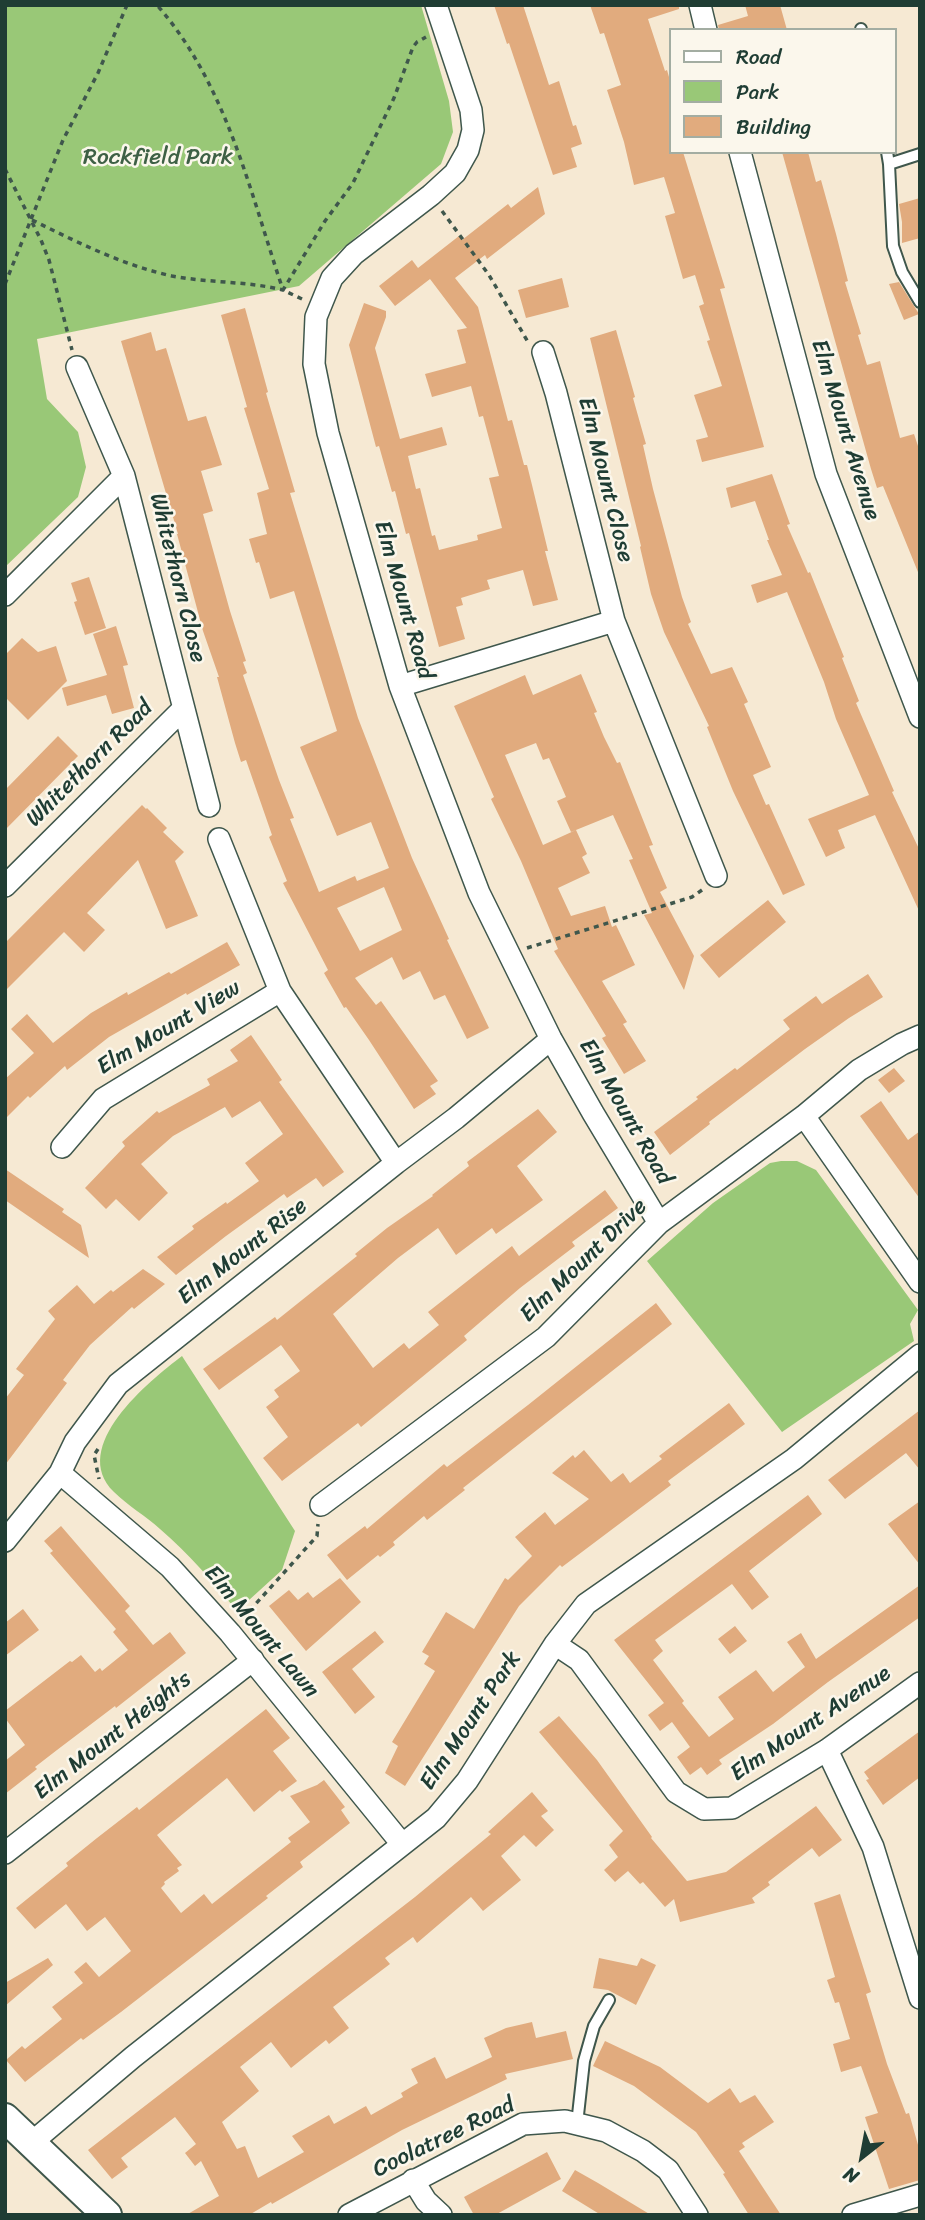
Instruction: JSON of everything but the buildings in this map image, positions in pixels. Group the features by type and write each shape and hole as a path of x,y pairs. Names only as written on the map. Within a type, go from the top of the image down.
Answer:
{"street":[{"name":"Elm Mount Road","path":"436,5 471,110 473,130 468,150 455,173 431,195 354,254 332,278 316,317 314,364 328,433 400,687 479,893 551,1039 659,1223"},
{"path":"700,5 706,28"},
{"name":"Elm Mount Avenue","path":"741,154 826,474 920,717"},
{"name":"Elm Mount Close","path":"542,352 556,393 614,621 716,876"},
{"name":"Whitethorn Close","path":"77,368 124,476 209,806"},
{"path":"5,595 124,476"},
{"path":"400,687 614,621"},
{"name":"Whitethorn Road","path":"5,886 183,709"},
{"path":"219,839 280,991 396,1163"},
{"name":"Elm Mount View","path":"62,1147 103,1099 280,991"},
{"name":"Elm Mount Drive","path":"320,1505 546,1336 659,1223 804,1116 859,1070 920,1036"},
{"name":"Elm Mount Rise","path":"5,1541 60,1473 75,1442 118,1384 456,1118 551,1039"},
{"path":"804,1116 920,1282"},
{"name":"Elm Mount Park","path":"30,2144 133,2057 436,1818 467,1781 555,1644 586,1604 794,1459 920,1355"},
{"name":"Elm Mount Lawn","path":"60,1473 170,1567 253,1660 402,1844"},
{"name":"Elm Mount Avenue","path":"555,1644 579,1660 676,1792 704,1809 732,1808 827,1750 920,1683"},
{"name":"Elm Mount Heights","path":"5,1853 253,1660"},
{"path":"827,1750 873,1847 920,1998"},
{"path":"5,2118 107,2215"},
{"name":"Coolatree Road","path":"349,2215 523,2124 565,2121 606,2131 652,2157 668,2170 697,2215"},
{"path":"413,2180 426,2201 441,2215"},
{"path":"853,2215 920,2195"}],"lane":[{"path":"920,154 888,158 892,246 902,272 920,303"},
{"path":"577,2124 584,2061 594,2026 609,2000"}],"path":[{"path":"5,284 63,140 98,73 128,5"},
{"path":"157,5 189,47 208,81 246,170 284,290"},
{"path":"284,290 325,221 354,183 417,42 444,28"},
{"path":"5,169 32,220 55,278 77,368"},
{"path":"431,195 489,275 530,345 542,352"},
{"path":"32,220 99,253 143,268 172,276 284,290 320,307"},
{"path":"508,954 692,897 716,876"},
{"path":"100,1441 94,1455 101,1484"},
{"path":"230,1633 317,1536 320,1505"}],"green space":[{"name":"Rockfield Park","path":"5,5 421,5 449,101 453,132 441,164 299,286 37,339 47,399 78,432 86,467 78,497 5,567"},
{"path":"797,1161 816,1170 918,1310 910,1324 914,1341 782,1432 647,1261 713,1203 770,1163"},
{"path":"182,1356 295,1531 282,1570 237,1611 181,1548 114,1492 102,1474 101,1455 118,1416 151,1381"}]}
